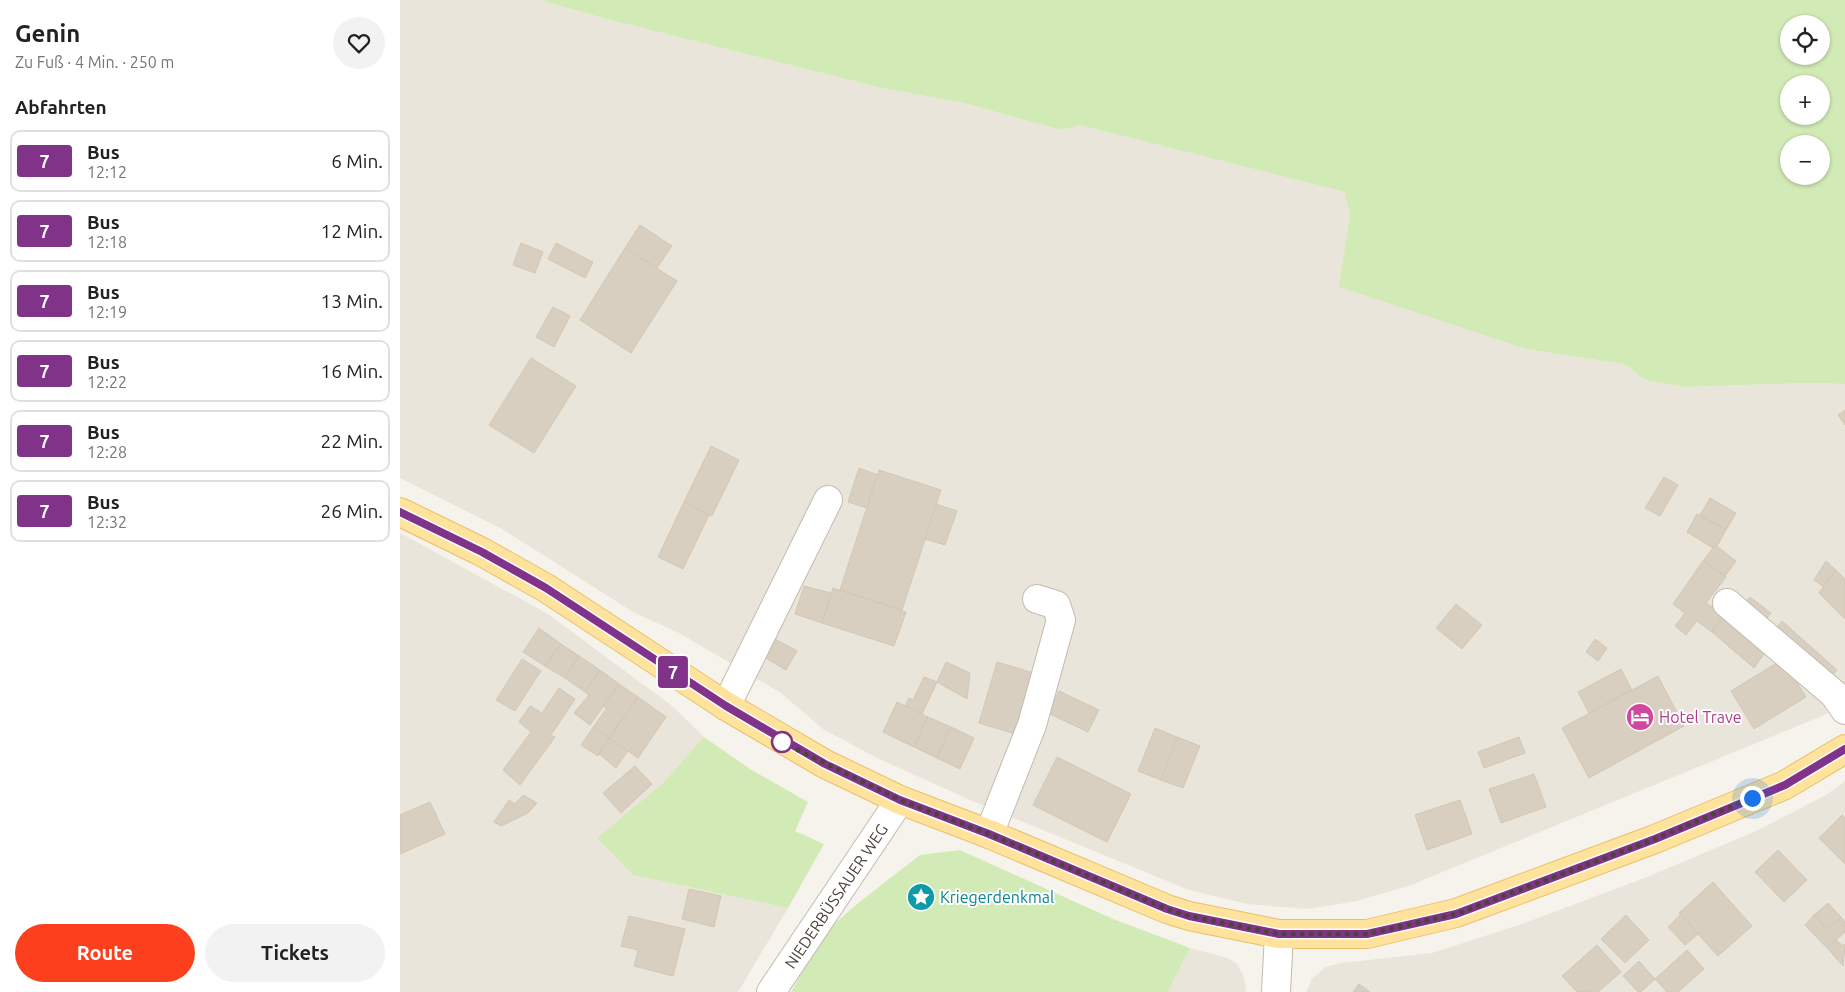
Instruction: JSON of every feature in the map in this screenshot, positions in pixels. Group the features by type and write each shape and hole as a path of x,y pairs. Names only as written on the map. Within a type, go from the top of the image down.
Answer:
{"main road":[{"path":"400,512 482,552 546,588 726,706 799,751 900,800 989,834 1167,909 1189,916 1279,934 1367,934 1456,914 1655,839 1785,785 1845,749"}],"street":[{"path":"726,706 828,500"},
{"path":"989,834 1032,725 1061,620 1056,605 1037,599"},
{"path":"1726,603 1834,694 1845,710"},
{"name":"NIEDERBÜSSAUER WEG","path":"771,992 900,800"},
{"path":"1276,992 1279,934"}],"shaded area":[{"path":"400,0 539,0 607,19 882,88 964,103 1061,130 1080,125 1346,192 1350,214 1340,287 1526,349 1624,364 1645,380 1686,387 1805,383 1845,384 1845,704 1822,716 1411,885 1357,901 1308,909 1247,904 1189,890 970,800 875,757 823,729 781,693 679,633 633,612 502,529 400,478"},
{"path":"400,533 548,614 671,705 704,737 662,784 633,875 788,908 738,992 400,992"},
{"path":"1845,781 1845,992 1306,992 1312,979 1325,967 1342,963 1432,953 1519,925 1642,879 1754,832 1826,795"},
{"path":"1190,948 1228,958 1237,964 1244,977 1246,992 1168,992"}],"green space":[{"path":"539,0 1845,0 1845,384 1805,383 1686,387 1645,380 1624,364 1526,349 1339,287 1350,215 1345,192 1080,125 1061,130 964,103 882,88 607,19"},
{"path":"704,737 750,769 808,802 795,831 824,844 788,908 633,875 597,838 662,784"},
{"path":"960,850 1113,919 1190,948 1168,992 791,992 825,932 862,900 920,855"}],"building":[{"path":"640,225 672,246 657,268 625,248"},
{"path":"521,243 543,252 535,273 513,265"},
{"path":"556,243 593,262 585,278 548,259"},
{"path":"625,248 677,281 631,353 580,320"},
{"path":"553,307 570,316 554,347 536,337"},
{"path":"531,358 576,386 534,453 489,425"},
{"path":"1845,410 1845,425 1838,415"},
{"path":"711,446 739,460 712,516 684,502"},
{"path":"859,468 878,475 867,508 848,502"},
{"path":"879,470 941,490 902,610 840,590"},
{"path":"1664,477 1678,485 1660,516 1645,508"},
{"path":"1710,498 1736,513 1726,530 1700,515"},
{"path":"684,502 709,515 683,569 658,557"},
{"path":"936,504 957,511 945,545 925,539"},
{"path":"1697,514 1726,530 1717,546 1715,545 1713,548 1687,532"},
{"path":"1715,545 1736,561 1725,576 1703,561"},
{"path":"1703,561 1726,577 1706,603 1725,615 1712,632 1697,621 1686,635 1675,626 1685,613 1673,604"},
{"path":"1826,561 1836,570 1824,587 1814,580"},
{"path":"1836,570 1845,579 1845,619 1819,593"},
{"path":"804,586 831,593 822,623 795,614"},
{"path":"833,588 906,612 894,646 822,623"},
{"path":"1750,597 1771,613 1762,624 1742,608"},
{"path":"1456,604 1482,625 1462,649 1436,628"},
{"path":"1725,615 1766,651 1754,668 1712,632"},
{"path":"1782,621 1837,670 1826,683 1771,634"},
{"path":"539,628 561,644 545,666 523,652"},
{"path":"775,639 797,651 786,670 764,657"},
{"path":"1595,639 1607,648 1598,661 1586,652"},
{"path":"561,644 579,656 565,678 545,666"},
{"path":"579,656 600,670 585,692 565,678"},
{"path":"522,659 541,671 515,711 496,700"},
{"path":"1783,659 1806,697 1754,729 1731,691"},
{"path":"946,662 970,673 967,699 937,682"},
{"path":"997,662 1040,675 1022,736 979,723"},
{"path":"1621,669 1632,690 1589,713 1578,692"},
{"path":"600,670 619,684 590,725 574,713 589,695 585,692"},
{"path":"1658,676 1684,726 1589,778 1562,728"},
{"path":"924,677 937,682 922,714 905,706 909,698 913,700"},
{"path":"619,684 638,697 609,738 594,726 607,708 603,706"},
{"path":"559,688 575,699 551,735 555,737 520,785 503,770 531,732 519,722 530,706 542,713"},
{"path":"1059,691 1099,710 1088,732 1048,713"},
{"path":"638,697 666,717 638,758 609,738"},
{"path":"897,702 928,717 914,747 883,732"},
{"path":"928,717 951,727 937,758 914,747"},
{"path":"594,726 609,738 598,756 581,745"},
{"path":"951,727 974,738 960,769 937,758"},
{"path":"1155,728 1177,737 1161,780 1138,771"},
{"path":"1177,737 1200,746 1183,788 1161,780"},
{"path":"1519,737 1525,753 1484,768 1478,752"},
{"path":"609,738 628,751 616,768 599,754"},
{"path":"1057,757 1131,794 1107,842 1033,805"},
{"path":"635,766 652,784 621,813 603,793"},
{"path":"1534,774 1546,807 1501,823 1489,789"},
{"path":"523,795 537,803 528,813 501,826 494,822 509,800 515,804"},
{"path":"1460,800 1472,834 1427,850 1415,815"},
{"path":"430,802 445,834 400,854 400,815"},
{"path":"1842,815 1845,818 1845,864 1819,838"},
{"path":"1778,850 1807,880 1784,902 1755,872"},
{"path":"1713,882 1752,926 1718,956 1679,913"},
{"path":"689,889 721,896 714,927 682,919"},
{"path":"1828,903 1841,917 1827,929 1814,915"},
{"path":"1681,914 1698,934 1685,945 1668,927"},
{"path":"1626,915 1649,940 1625,963 1601,939"},
{"path":"1814,915 1827,929 1841,917 1845,922 1845,932 1827,948 1805,925"},
{"path":"629,916 685,929 673,976 634,966 638,950 621,946"},
{"path":"1836,940 1843,946 1845,944 1843,966 1827,948"},
{"path":"1597,945 1621,972 1598,992 1577,992 1562,976"},
{"path":"1687,950 1704,969 1678,992 1667,992 1655,979"},
{"path":"1639,961 1655,979 1641,992 1638,992 1623,976"},
{"path":"1359,984 1370,992 1353,992"}],"bus line":[{"name":"7","path":"400,512 482,552 546,588 782,742 825,764 900,800 989,834 1167,909 1189,916 1279,934 1367,934 1456,914 1655,839 1785,785 1845,749"}],"place":[{"name":"Hotel Trave","path":"1640,717"},
{"name":"Kriegerdenkmal","path":"921,897"}],"route":[{"path":"782,742 900,800 989,834 1167,909 1189,916 1279,934 1367,934 1456,914 1655,839 1752,798"}]}
